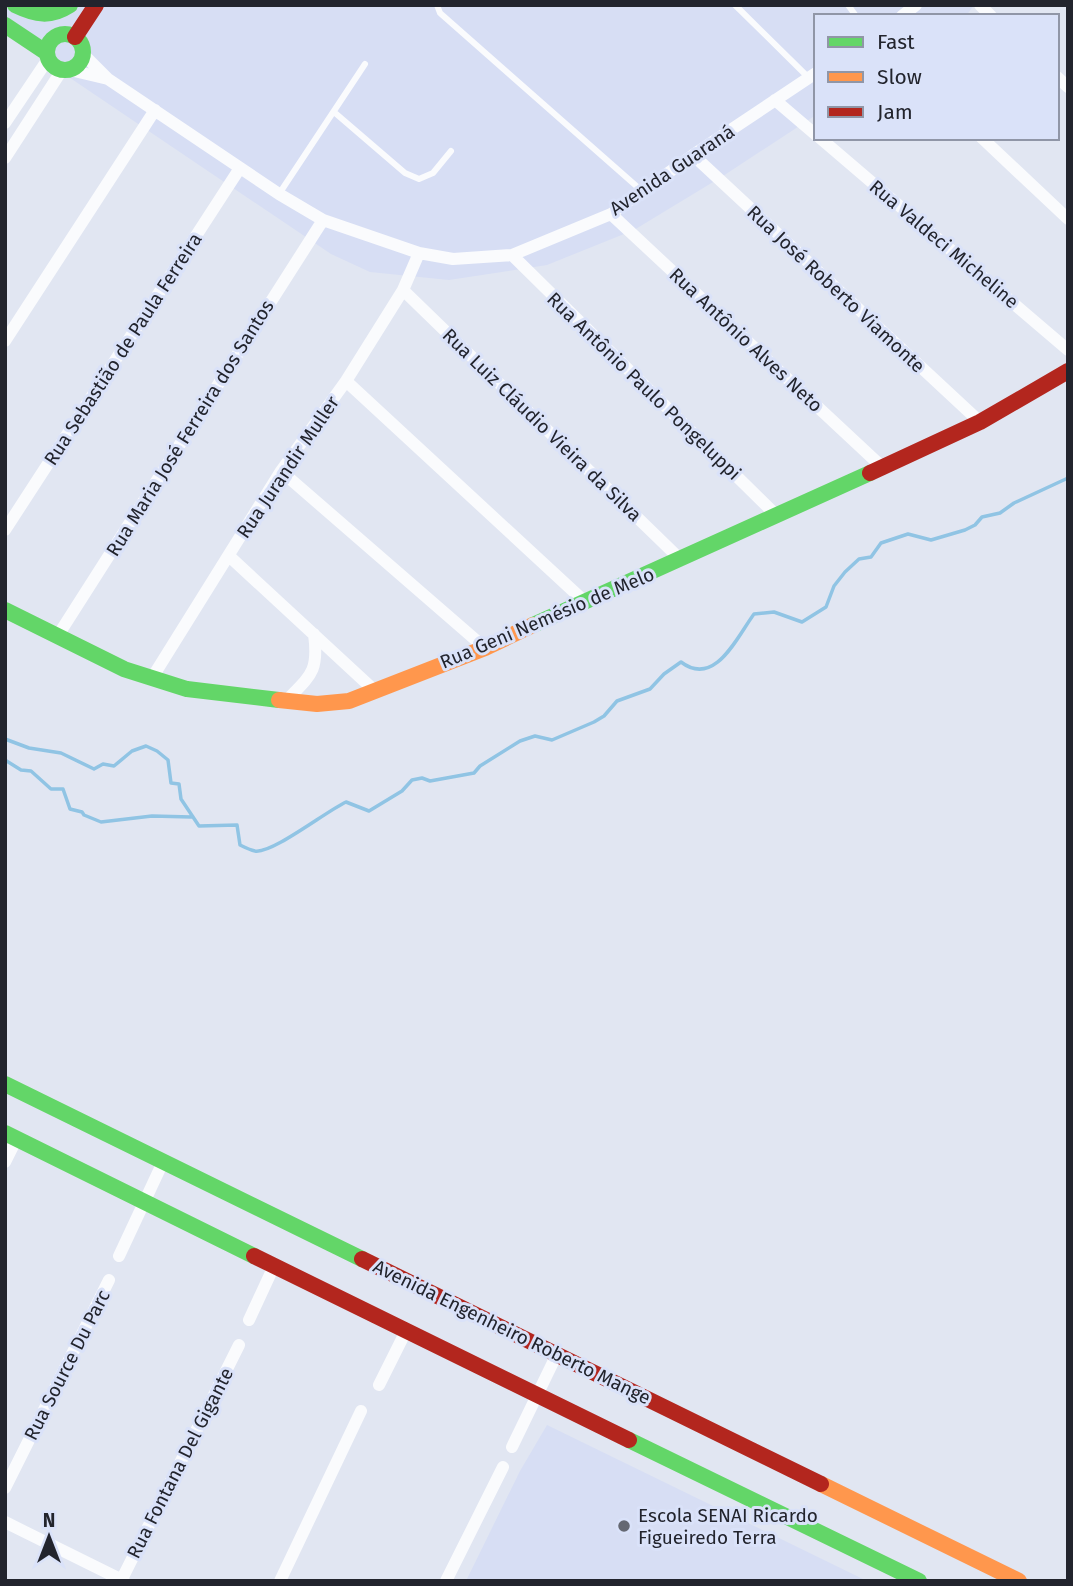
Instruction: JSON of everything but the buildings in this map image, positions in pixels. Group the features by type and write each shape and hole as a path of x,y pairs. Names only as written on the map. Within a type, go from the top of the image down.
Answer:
{"street":[{"path":"15,5 49,17 70,5"},
{"path":"15,5 58,35"},
{"path":"75,37 96,5"},
{"path":"5,25 48,56 54,66 66,70"},
{"path":"5,123 48,56 50,42 58,35 70,34 75,37 83,48 82,62 66,70 5,158"},
{"name":"Avenida Guaraná","path":"84,55 108,79 279,194 323,219 419,253 453,259 512,256 611,214 812,75"},
{"name":"Avenida Guaraná","path":"66,70 108,79"},
{"path":"775,100 814,133"},
{"path":"5,341 155,110"},
{"name":"Rua Valdeci Micheline","path":"822,140 1068,350"},
{"path":"984,140 1068,219"},
{"name":"Rua José Roberto Viamonte","path":"693,155 979,422"},
{"name":"Rua Sebastião de Paula Ferreira","path":"5,530 240,168"},
{"name":"Rua Antônio Alves Neto","path":"611,214 881,466"},
{"name":"Rua Maria José Ferreira dos Santos","path":"57,637 323,219"},
{"name":"Rua Jurandir Muller","path":"152,678 281,471 346,381 403,290 419,253"},
{"name":"Rua Antônio Paulo Pongeluppi","path":"512,256 777,516"},
{"name":"Rua Luiz Cláudio Vieira da Silva","path":"403,290 681,560"},
{"name":"Rua Geni Nemésio de Melo","path":"5,610 124,669 187,689 285,702 332,704 349,701 485,648 777,516 979,422 1068,371"},
{"path":"346,381 584,601"},
{"path":"281,471 485,648"},
{"path":"229,556 375,691"},
{"path":"285,702 314,668 317,656 314,634"},
{"name":"Avenida Engenheiro Roberto Mange","path":"5,1084 1019,1581"},
{"path":"5,1162 11,1135 915,1580"},
{"path":"119,1256 163,1162"},
{"path":"248,1320 274,1266"},
{"name":"Rua Source Du Parc","path":"5,1488 110,1280"},
{"path":"379,1385 405,1331"},
{"name":"Rua Fontana Del Gigante","path":"122,1580 239,1345"},
{"path":"512,1447 557,1354"},
{"path":"280,1581 361,1411"},
{"path":"446,1581 503,1466"},
{"path":"5,1521 122,1580"}],"lane":[{"path":"437,5 440,13 642,191"},
{"path":"735,5 812,75"},
{"path":"279,194 365,64"},
{"path":"334,112 405,173 419,179 433,173 451,151"}],"shaded area":[{"path":"5,5 974,5 967,14 814,14 814,116 634,230 547,265 449,280 370,272 331,254 5,34"},
{"name":"Escola SENAI Ricardo Figueiredo Terra","path":"547,1425 867,1581 466,1581 520,1471"}],"waterway":[{"path":"5,739 29,748 61,753 94,769 103,764 114,766 132,751 146,746 168,760 171,783 179,784 181,799 199,826 237,825 240,845 255,851 263,850 346,802 369,811 402,791 412,780 422,778 430,781 474,773 480,766 520,741 535,736 552,740 594,722 604,716 617,701 650,689 664,674 681,662 693,668 704,669 715,664 732,646 754,614 774,612 802,622 826,607 834,586 845,572 859,559 871,557 881,543 908,534 931,540 965,530 975,525 982,517 1000,513 1014,503 1068,478"},
{"path":"5,760 21,770 31,771 51,789 63,789 70,809 101,822 152,816 191,817"}],"traffic: fast":[{"path":"15,5 43,14 56,12 70,5"},
{"path":"5,25 47,53"},
{"path":"65,34 78,39 83,52 78,65 65,70 52,65 47,52 52,39 65,34"},
{"path":"533,625 870,473"},
{"path":"5,610 124,669 187,689 279,700"},
{"path":"5,1084 362,1259"},
{"path":"5,1133 254,1256"},
{"path":"629,1440 919,1581"}],"traffic: slow":[{"path":"279,700 317,704 349,701 485,648 533,625"},
{"path":"821,1484 1019,1581"}],"traffic: jam":[{"path":"75,37 96,5"},
{"path":"870,473 980,422 1068,371"},
{"path":"254,1256 629,1440"},
{"path":"362,1259 821,1484"}],"place":[{"name":"Escola SENAI Ricardo Figueiredo Terra","path":"624,1526"}]}
